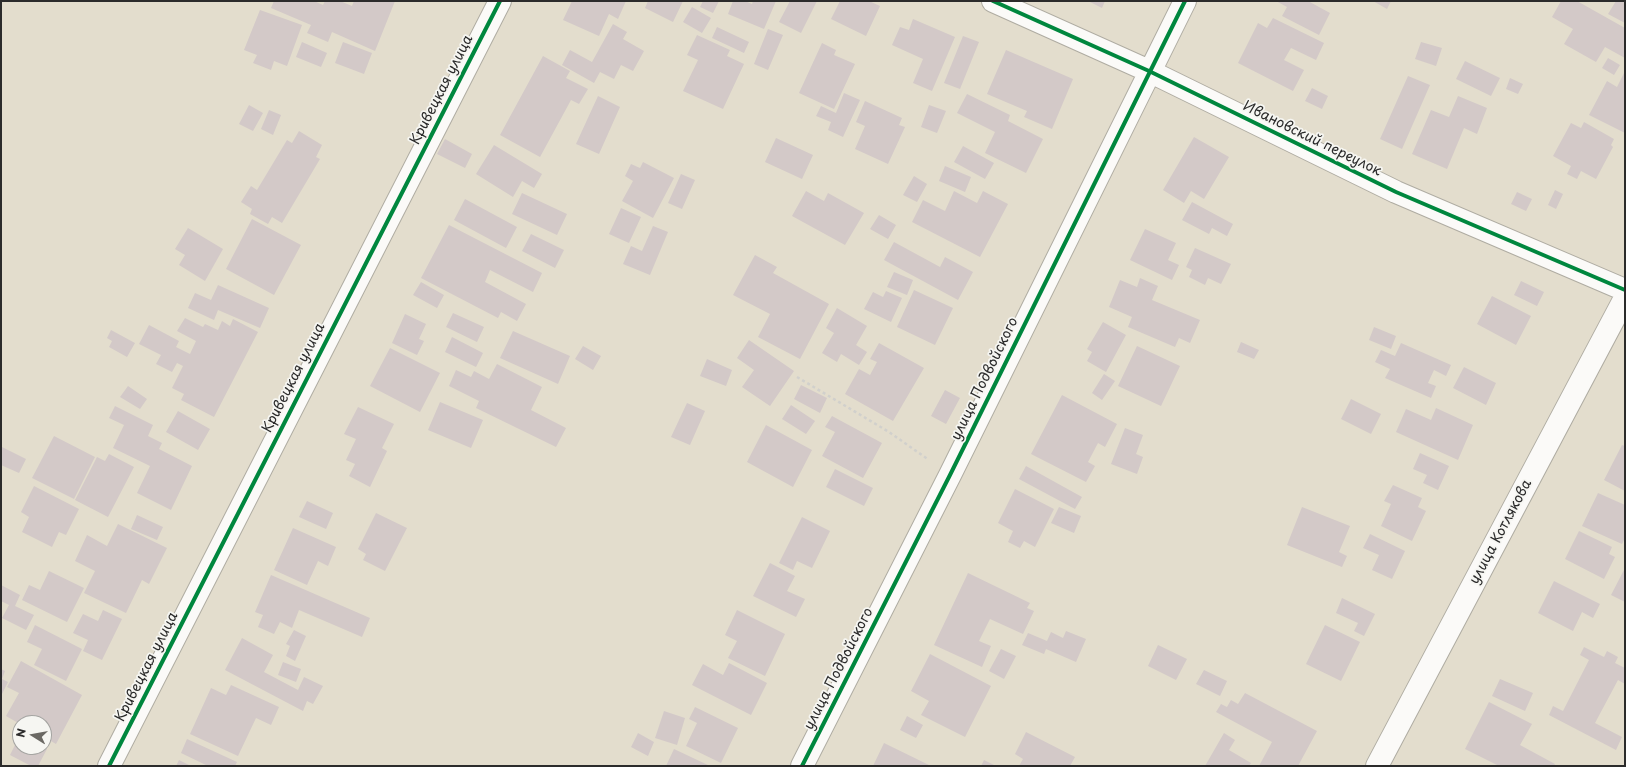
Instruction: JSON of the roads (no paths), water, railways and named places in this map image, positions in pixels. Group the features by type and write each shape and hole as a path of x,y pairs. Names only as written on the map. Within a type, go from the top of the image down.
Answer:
{"street":[{"name":"Кривецкая улица","path":"109,766 500,1"},
{"name":"Ивановский переулок","path":"992,1 1149,71 1396,192 1625,290"},
{"name":"улица Подвойского","path":"802,766 950,475 1185,1"},
{"name":"улица Котлякова","path":"1377,766 1625,298"}]}
